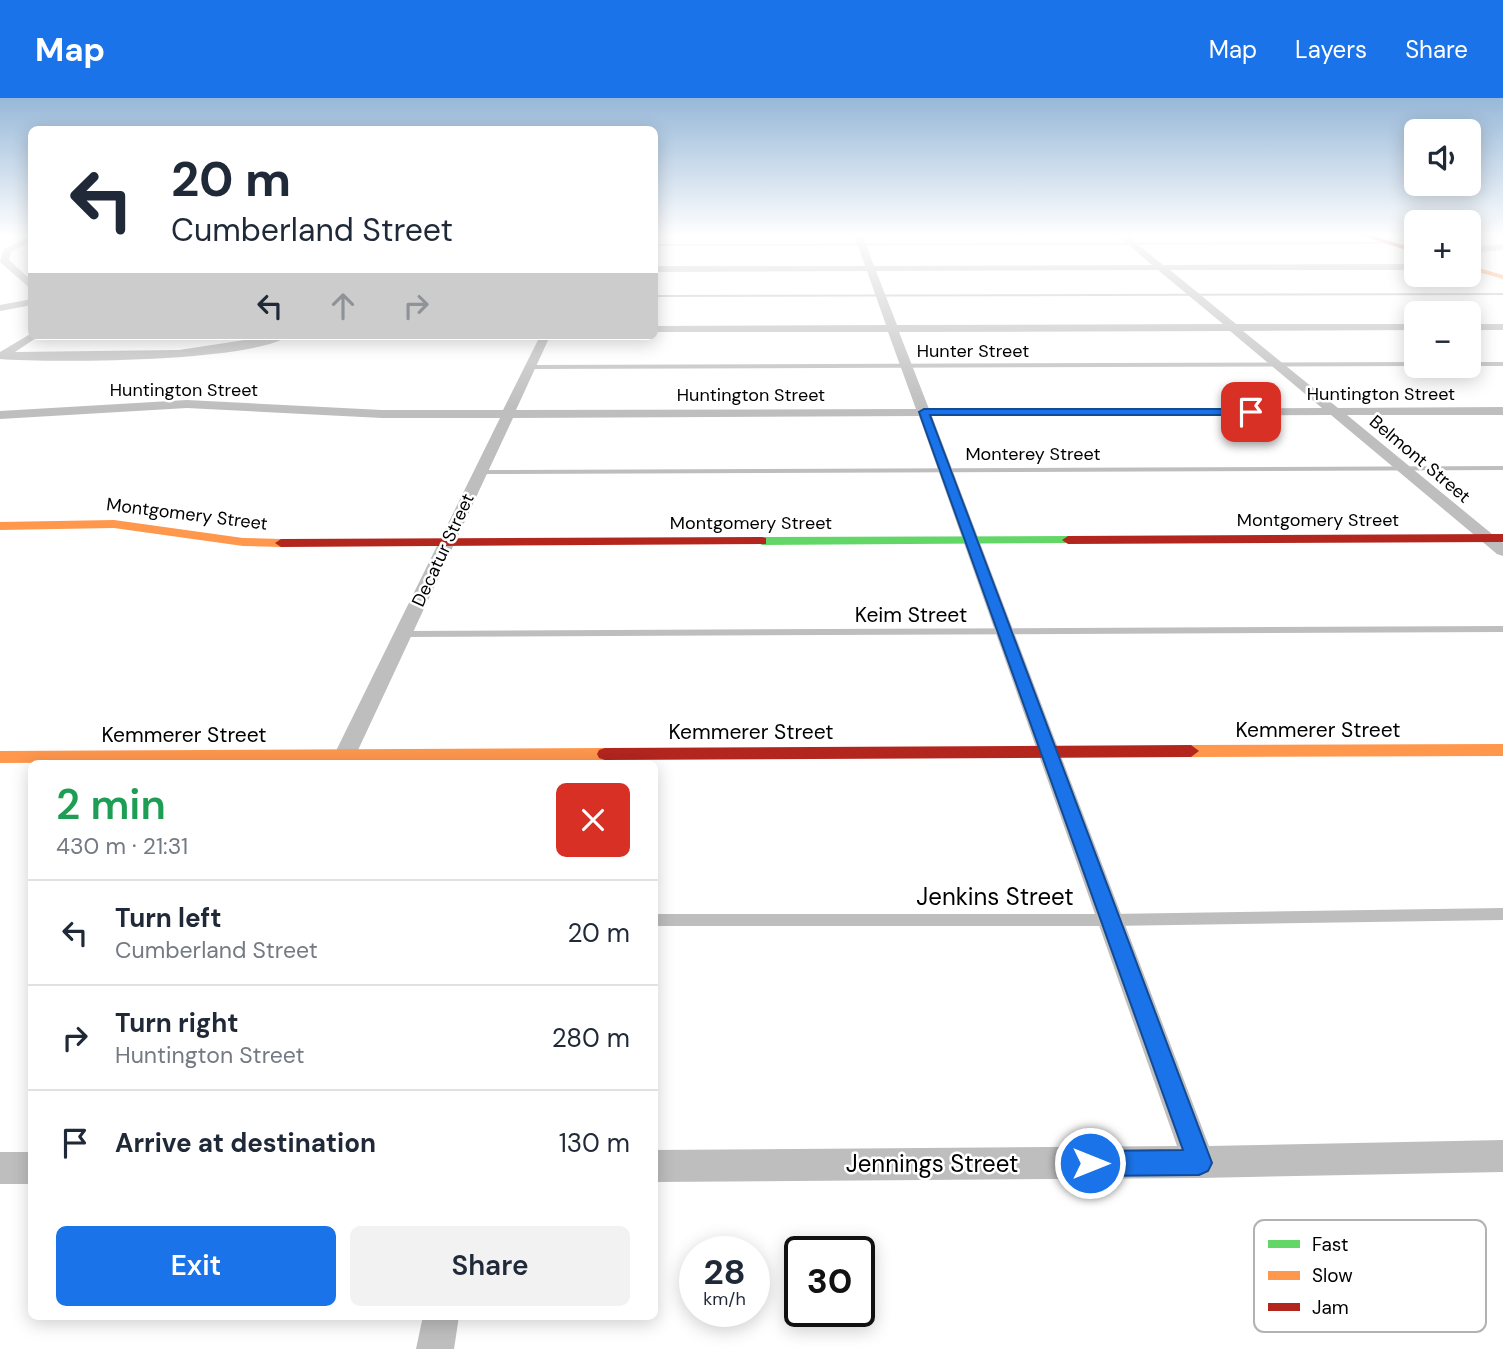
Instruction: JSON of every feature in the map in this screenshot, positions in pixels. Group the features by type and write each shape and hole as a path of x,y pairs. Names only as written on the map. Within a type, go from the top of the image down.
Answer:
{"street":[{"path":"880,292 1199,1163"},
{"name":"Belmont Street","path":"1191,292 1404,469 1496,538 1503,551"},
{"path":"0,308 28,303"},
{"path":"658,329 1404,327"},
{"path":"1481,327 1503,327"},
{"path":"1,356 28,339"},
{"path":"1,356 184,355 268,340"},
{"name":"Decatur Street","path":"343,759 543,340"},
{"name":"Huntington Street","path":"0,415 187,404 341,413 507,414 1503,411"},
{"name":"Montgomery Street","path":"0,526 119,524 219,541 258,543 1496,538"},
{"name":"Kemmerer Street","path":"0,757 343,759 1503,750"},
{"name":"Jennings Street","path":"658,1166 1199,1163 1503,1156"},
{"path":"0,1168 28,1168"},
{"path":"435,1349 440,1320"}],"lane":[{"path":"658,296 1503,294"},
{"name":"Hunter Street","path":"530,367 1404,364"},
{"path":"1481,364 1503,364"},
{"name":"Monterey Street","path":"479,471 1503,468"},
{"name":"Keim Street","path":"404,634 1503,629"},
{"name":"Jenkins Street","path":"658,919 1110,920 1503,914"}],"traffic: fast":[{"path":"762,541 1068,540"}],"traffic: slow":[{"path":"0,526 114,524 243,542 281,543"},
{"path":"1191,751 1503,750"},
{"path":"0,757 605,754"}],"traffic: jam":[{"path":"1068,540 1503,538"},
{"path":"281,543 762,541"},
{"path":"605,754 1191,751"}],"route":[{"path":"1090,1163 1199,1163 924,412 1251,412"}]}
